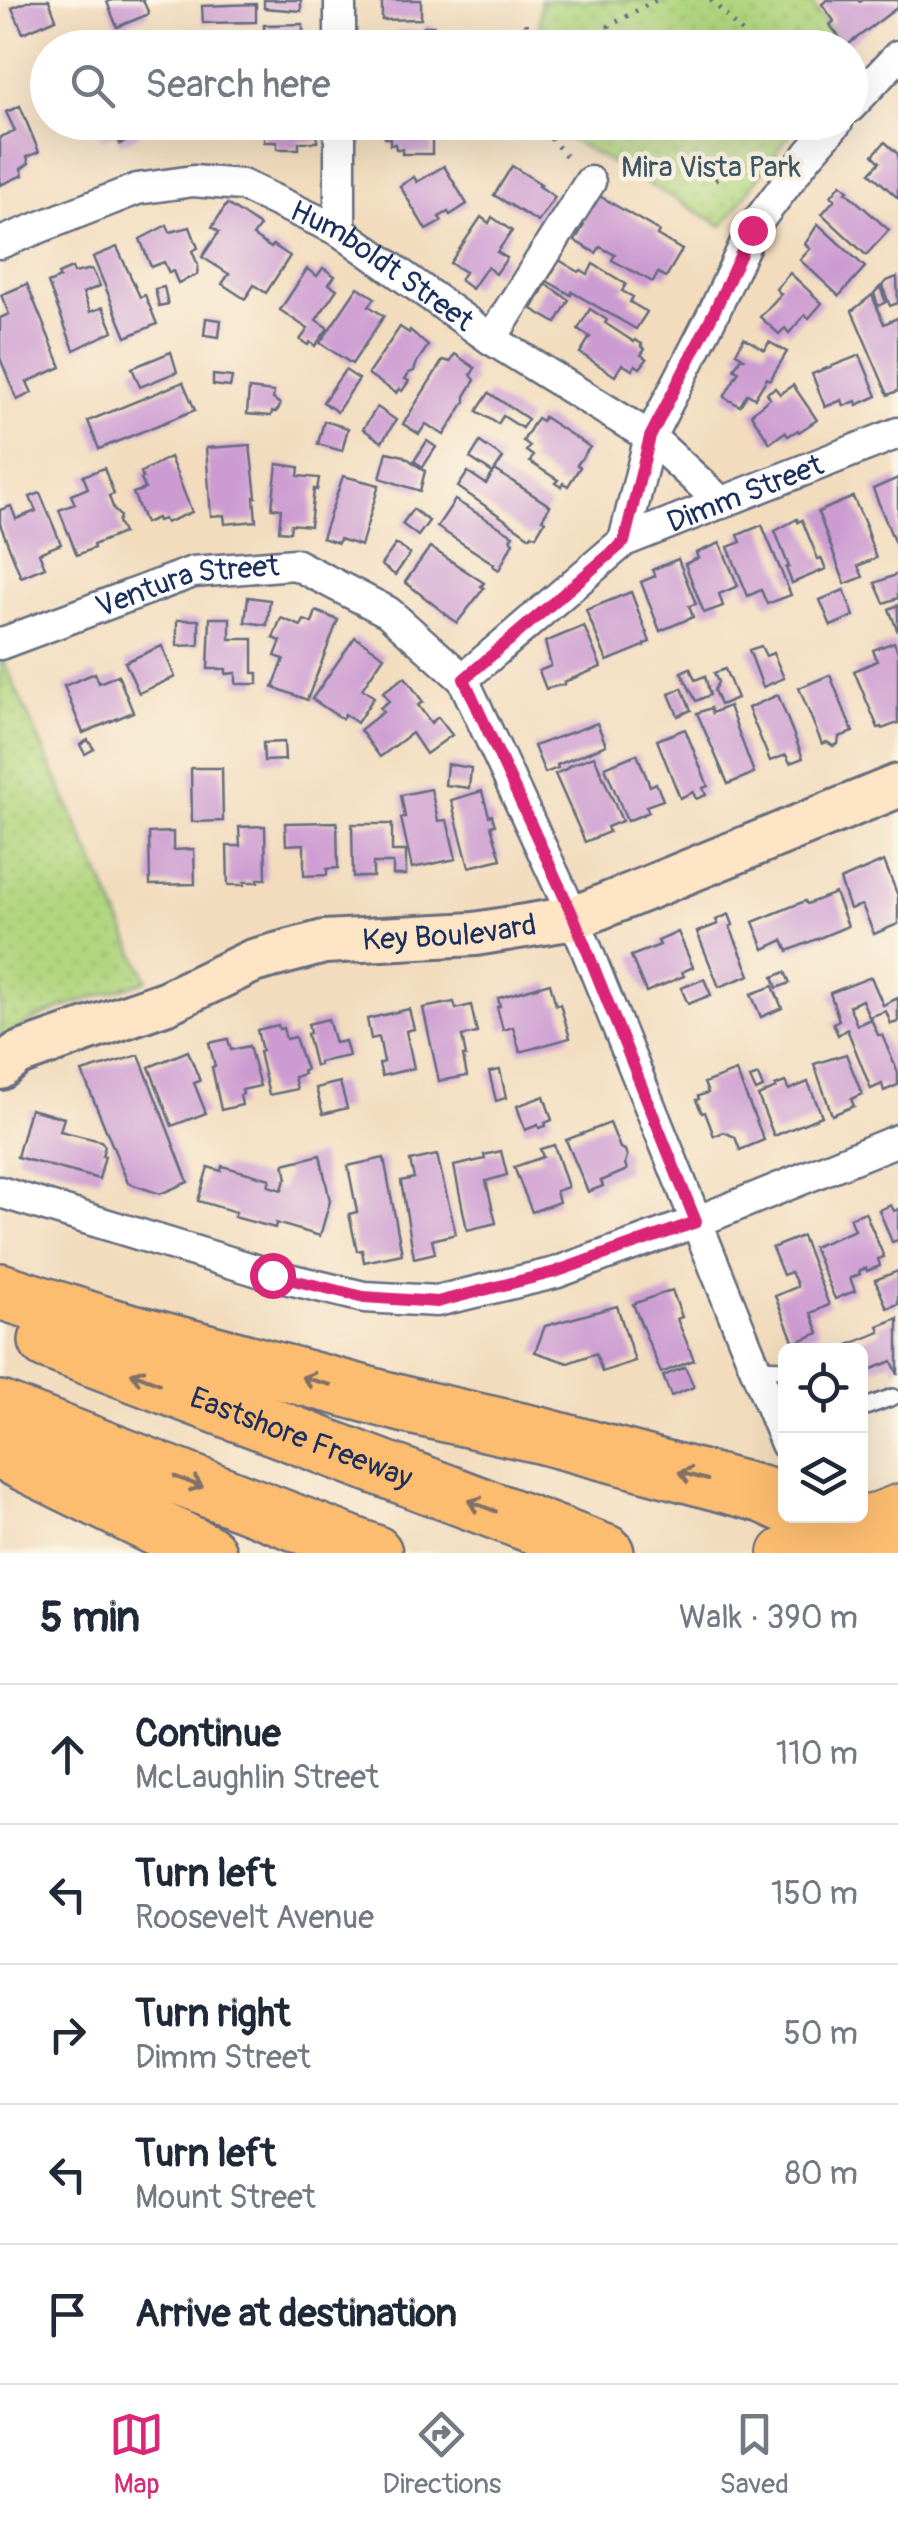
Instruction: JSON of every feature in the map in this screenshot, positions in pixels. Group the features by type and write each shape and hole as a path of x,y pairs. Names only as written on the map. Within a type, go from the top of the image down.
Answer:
{"highway":[{"path":"0,1291 106,1325 410,1406 539,1434 778,1502"},
{"name":"Eastshore Freeway","path":"0,1323 606,1553"},
{"path":"0,1409 374,1553"},
{"path":"0,1450 208,1553"}],"main road":[{"path":"783,1553 898,1509"}],"street":[{"path":"340,0 340,30"},
{"path":"868,88 898,56"},
{"path":"340,140 340,230"},
{"path":"624,542 650,437 752,230 821,140"},
{"name":"Humboldt Street","path":"0,244 137,189 193,180 242,185 340,230 490,339 650,437 722,502"},
{"path":"490,339 590,182"},
{"name":"Dimm Street","path":"464,679 624,542 898,433"},
{"name":"Ventura Street","path":"0,644 194,572 295,564 388,612 464,679"},
{"path":"464,679 574,918 696,1222 771,1368 784,1433"},
{"name":"Key Boulevard","path":"0,1068 18,1054 168,1002 252,961 324,942 475,934 574,918 898,786"},
{"path":"0,1192 272,1275 364,1297 437,1302 555,1272 696,1222 898,1140"}],"lane":[{"path":"868,1406 893,1397"}],"path":[{"path":"610,30 609,26 656,0"},
{"path":"712,0 740,30"},
{"path":"526,23 526,30"},
{"path":"553,140 590,182"},
{"path":"715,180 742,163 756,176"}],"green space":[{"path":"541,0 809,0 831,30 539,30"},
{"name":"Mira Vista Park","path":"571,140 785,140 723,226"},
{"path":"3,660 147,980 29,1022 0,1045 0,661"}],"building":[{"path":"32,0 49,0 56,19 23,33 12,8"},
{"path":"143,0 149,14 117,27 107,2"},
{"path":"264,0 301,0 301,11 264,8"},
{"path":"382,0 421,0 421,19 382,20"},
{"path":"827,0 898,0 898,7 867,30 834,30 830,25 834,21 822,4"},
{"path":"256,4 256,22 203,23 202,6"},
{"path":"303,24 303,30 264,30 264,25"},
{"path":"20,106 30,140 34,140 39,152 27,157 29,163 21,169 23,175 0,185 0,137 15,131 6,112"},
{"path":"317,140 299,142 299,149 277,149 277,142 264,142"},
{"path":"390,140 432,140 432,154 402,154 402,149 390,145"},
{"path":"885,142 898,154 898,198 870,173 880,162 873,155"},
{"path":"444,166 467,204 439,217 442,221 426,230 400,186 414,177 417,182"},
{"path":"512,166 555,197 538,222 494,195"},
{"path":"841,184 889,230 866,255 822,214"},
{"path":"596,194 659,231 657,235 682,250 666,277 658,273 653,282 612,260 615,255 600,247 596,253 575,241 584,225 580,222"},
{"path":"227,204 260,226 253,236 290,256 266,293 254,285 245,299 222,284 229,274 202,257 219,232 212,227"},
{"path":"481,217 489,223 492,217 512,231 497,252 507,258 496,274 487,267 472,289 460,280 465,272 450,263"},
{"path":"818,224 865,267 839,296 800,260 810,249 805,244"},
{"path":"167,225 170,232 190,227 198,248 192,251 198,265 197,275 178,283 164,262 151,267 140,239"},
{"path":"117,247 157,324 126,337 93,257"},
{"path":"559,260 588,274 593,264 626,284 622,291 633,297 630,302 647,312 636,329 547,281"},
{"path":"72,268 74,273 92,269 100,286 83,293 90,312 103,307 113,331 74,350 48,283"},
{"path":"323,268 335,276 329,284 337,289 316,320 328,328 315,346 310,342 308,345 300,340 308,329 280,310 307,269 317,276"},
{"path":"790,273 822,303 789,333 785,328 779,334 760,317 781,294 776,289"},
{"path":"897,277 898,303 890,306 882,286"},
{"path":"27,284 61,367 27,382 32,393 17,400 0,358 0,318 9,314 1,295"},
{"path":"546,284 569,300 556,323 532,309"},
{"path":"164,287 168,304 159,306 155,289"},
{"path":"358,287 375,298 369,306 384,316 352,364 320,343"},
{"path":"880,287 886,302 878,306 874,293"},
{"path":"872,295 884,324 897,318 898,321 898,391 888,395 852,311"},
{"path":"590,309 607,320 605,323 642,344 645,349 641,355 647,359 640,368 635,365 632,370 622,364 615,376 580,353 590,337 578,329"},
{"path":"206,318 221,320 219,337 204,335"},
{"path":"400,327 409,333 410,330 428,346 405,379 409,381 396,393 368,374"},
{"path":"744,338 765,350 769,342 787,352 755,398 747,394 740,406 724,397 739,371 734,369 741,357 746,359 736,353"},
{"path":"171,352 177,372 140,387 132,368"},
{"path":"455,354 475,368 471,375 475,380 444,435 426,424 419,434 403,424 443,360 450,362"},
{"path":"860,355 877,396 857,405 856,401 844,406 842,400 825,407 812,374"},
{"path":"345,370 359,379 337,412 323,402"},
{"path":"213,375 232,377 230,387 213,385"},
{"path":"183,382 195,410 99,449 88,421"},
{"path":"793,385 817,420 799,432 788,436 785,432 770,443 751,414 770,398 767,393 775,388 780,394"},
{"path":"249,389 274,392 273,399 280,404 279,408 271,416 247,414"},
{"path":"489,393 528,419 522,428 503,416 498,424 477,411"},
{"path":"377,407 396,420 382,442 363,429"},
{"path":"544,417 590,447 568,486 555,483 558,480 530,462 533,456 526,451 530,446 523,441 537,418 542,421"},
{"path":"324,421 348,428 342,451 318,444"},
{"path":"427,441 436,447 423,467 414,461"},
{"path":"480,442 503,458 493,473 470,458"},
{"path":"250,445 256,521 225,524 224,515 211,516 206,448"},
{"path":"387,452 404,456 425,471 420,491 380,478"},
{"path":"170,457 192,512 166,523 157,518 145,523 133,493 145,489 141,472"},
{"path":"277,464 299,467 298,476 319,478 310,526 291,524 290,532 279,531 281,509 272,508"},
{"path":"104,468 114,494 109,496 120,516 118,522 123,533 77,555 59,510 75,504 71,495 88,488 83,476"},
{"path":"495,470 550,506 536,536 530,537 458,487 468,472 486,484"},
{"path":"343,476 379,485 361,546 322,538"},
{"path":"898,478 898,551 873,489"},
{"path":"40,493 61,544 39,553 45,567 21,577 0,524 0,510 11,506 16,519 36,511 30,497"},
{"path":"853,497 876,558 858,566 863,577 845,584 818,512"},
{"path":"455,500 513,535 499,570 437,527"},
{"path":"413,509 429,521 418,536 402,524"},
{"path":"802,520 826,569 792,583 775,531"},
{"path":"762,525 791,595 767,604 761,590 748,596 728,547 741,542 738,535"},
{"path":"720,543 738,586 719,594 723,606 704,613 685,564 698,558 696,553"},
{"path":"396,544 410,554 395,575 381,565"},
{"path":"430,547 484,583 457,623 405,582"},
{"path":"678,559 696,604 689,606 693,617 660,631 641,582 655,576 652,570"},
{"path":"898,574 898,598 884,603 875,583"},
{"path":"844,590 854,616 831,626 820,600"},
{"path":"631,592 650,642 607,661 586,610"},
{"path":"248,597 270,600 267,625 245,622"},
{"path":"898,605 898,632 889,609"},
{"path":"316,611 338,620 307,700 273,687 284,659 275,656 281,641 273,638 281,618 301,626 304,620 312,623"},
{"path":"210,618 230,618 230,639 253,639 253,673 258,673 258,684 236,684 236,673 208,669"},
{"path":"177,620 199,620 199,645 177,646"},
{"path":"584,626 601,667 546,689 539,671 551,666 545,642"},
{"path":"355,637 384,656 362,689 374,697 357,723 345,714 342,719 312,699"},
{"path":"894,642 898,652 898,723 882,729 878,728 854,671 877,661 873,650"},
{"path":"162,646 175,677 139,693 125,662"},
{"path":"761,646 766,656 773,653 784,678 763,687 749,650"},
{"path":"690,668 695,680 705,676 710,695 696,701 681,672"},
{"path":"725,669 737,698 720,705 714,690 718,682 714,673"},
{"path":"95,673 99,683 118,675 133,712 83,733 64,686"},
{"path":"830,675 853,732 839,737 838,744 833,746 822,744 799,688"},
{"path":"405,677 423,702 418,705 431,723 438,717 452,735 426,754 412,733 380,757 360,730 383,712 380,708 389,701 383,692"},
{"path":"682,688 691,710 678,716 669,694"},
{"path":"778,695 803,758 790,763 786,755 770,761 748,708"},
{"path":"729,706 754,773 728,784 697,713 711,708 712,713"},
{"path":"597,723 606,745 545,773 534,746"},
{"path":"685,729 708,786 703,788 706,795 696,799 693,792 680,798 657,740"},
{"path":"88,740 94,749 85,754 80,745"},
{"path":"284,742 285,760 264,761 263,743"},
{"path":"637,754 650,786 656,783 663,800 646,806 649,812 627,821 605,767"},
{"path":"594,756 622,821 607,827 609,832 585,842 555,774"},
{"path":"447,764 471,768 469,788 445,785"},
{"path":"191,768 222,768 223,821 192,822"},
{"path":"431,789 438,821 447,820 456,859 412,868 401,818 405,817 401,795"},
{"path":"482,791 495,825 491,826 501,859 469,867 451,800"},
{"path":"337,822 338,868 327,869 327,875 304,876 304,844 286,845 285,823"},
{"path":"352,824 392,824 392,851 406,851 406,875 393,875 393,863 373,863 373,877 353,877"},
{"path":"265,826 266,879 228,885 227,846 240,846 239,827"},
{"path":"173,832 173,850 194,849 195,884 150,885 149,833"},
{"path":"884,861 898,896 898,924 874,934 862,905 850,909 840,880"},
{"path":"835,893 848,926 788,951 783,940 764,949 753,922"},
{"path":"729,914 733,925 730,927 750,975 719,987 697,932 718,924 716,920"},
{"path":"678,932 693,967 682,972 684,976 646,992 631,956 660,945 658,941"},
{"path":"785,972 790,983 777,988 773,977"},
{"path":"871,977 883,1005 898,998 898,1022 891,1024 886,1011 869,1017 862,1000 849,1006 857,1025 871,1019 898,1073 898,1085 884,1091 882,1084 871,1089 847,1029 838,1035 833,1023 839,1020 830,993"},
{"path":"704,979 711,995 688,1004 681,988"},
{"path":"550,983 570,1038 520,1052 513,1027 503,1030 498,998"},
{"path":"773,986 782,1008 761,1017 751,994"},
{"path":"454,1002 456,1009 471,1005 477,1033 462,1036 467,1076 439,1081 423,1008"},
{"path":"409,1009 414,1029 406,1031 414,1068 382,1076 379,1064 384,1062 379,1037 371,1039 367,1019"},
{"path":"328,1019 335,1043 345,1041 349,1056 315,1066 308,1024"},
{"path":"278,1025 286,1039 295,1037 306,1070 294,1077 297,1089 269,1095 257,1030"},
{"path":"228,1039 231,1050 249,1046 260,1086 242,1090 242,1105 221,1110 209,1043"},
{"path":"188,1051 200,1081 194,1083 206,1113 172,1126 149,1067"},
{"path":"846,1054 862,1094 851,1099 854,1106 832,1115 814,1064"},
{"path":"139,1055 188,1182 160,1194 128,1183 82,1072"},
{"path":"500,1070 506,1098 496,1101 489,1072"},
{"path":"736,1071 764,1140 740,1150 735,1137 724,1132 714,1136 696,1100 708,1093 704,1083"},
{"path":"758,1075 763,1088 756,1091 750,1078"},
{"path":"340,1082 347,1108 323,1114 316,1088"},
{"path":"785,1082 789,1090 808,1082 822,1116 774,1136 758,1096"},
{"path":"544,1096 552,1120 546,1126 525,1130 517,1106"},
{"path":"30,1109 64,1118 60,1131 101,1141 105,1156 99,1179 17,1157"},
{"path":"610,1123 620,1148 625,1150 627,1170 601,1181 603,1186 588,1192 566,1140"},
{"path":"554,1145 568,1187 556,1191 559,1202 532,1212 514,1167 543,1157 540,1149"},
{"path":"501,1151 507,1175 486,1181 496,1223 467,1230 454,1166"},
{"path":"320,1155 330,1201 320,1236 276,1223 275,1228 234,1217 236,1212 198,1201 208,1167 221,1171 222,1166 270,1179 268,1186 282,1190 287,1179 284,1164"},
{"path":"437,1155 456,1234 432,1240 435,1253 414,1258 401,1181 414,1178 410,1161"},
{"path":"384,1158 402,1254 364,1262 362,1250 357,1251 349,1214 357,1212 348,1166"},
{"path":"891,1205 894,1211 898,1209 898,1240 892,1242 879,1210"},
{"path":"865,1212 884,1257 878,1259 880,1266 867,1271 866,1268 850,1278 855,1291 835,1299 813,1247 855,1230 850,1218"},
{"path":"802,1236 829,1305 811,1313 819,1333 794,1343 775,1296 797,1284 791,1272 783,1275 772,1248"},
{"path":"898,1271 898,1304 887,1308 875,1280"},
{"path":"672,1290 682,1317 677,1319 694,1360 661,1373 633,1304"},
{"path":"617,1306 635,1361 602,1372 596,1353 568,1363 535,1352 545,1326"},
{"path":"898,1318 898,1375 892,1361 868,1371 868,1343 853,1343 880,1332 878,1326"},
{"path":"685,1367 694,1387 671,1396 663,1376"}],"route":[{"path":"272,1275 364,1297 437,1302 555,1272 696,1222 574,918 464,679 624,542 650,437 752,230"}]}
